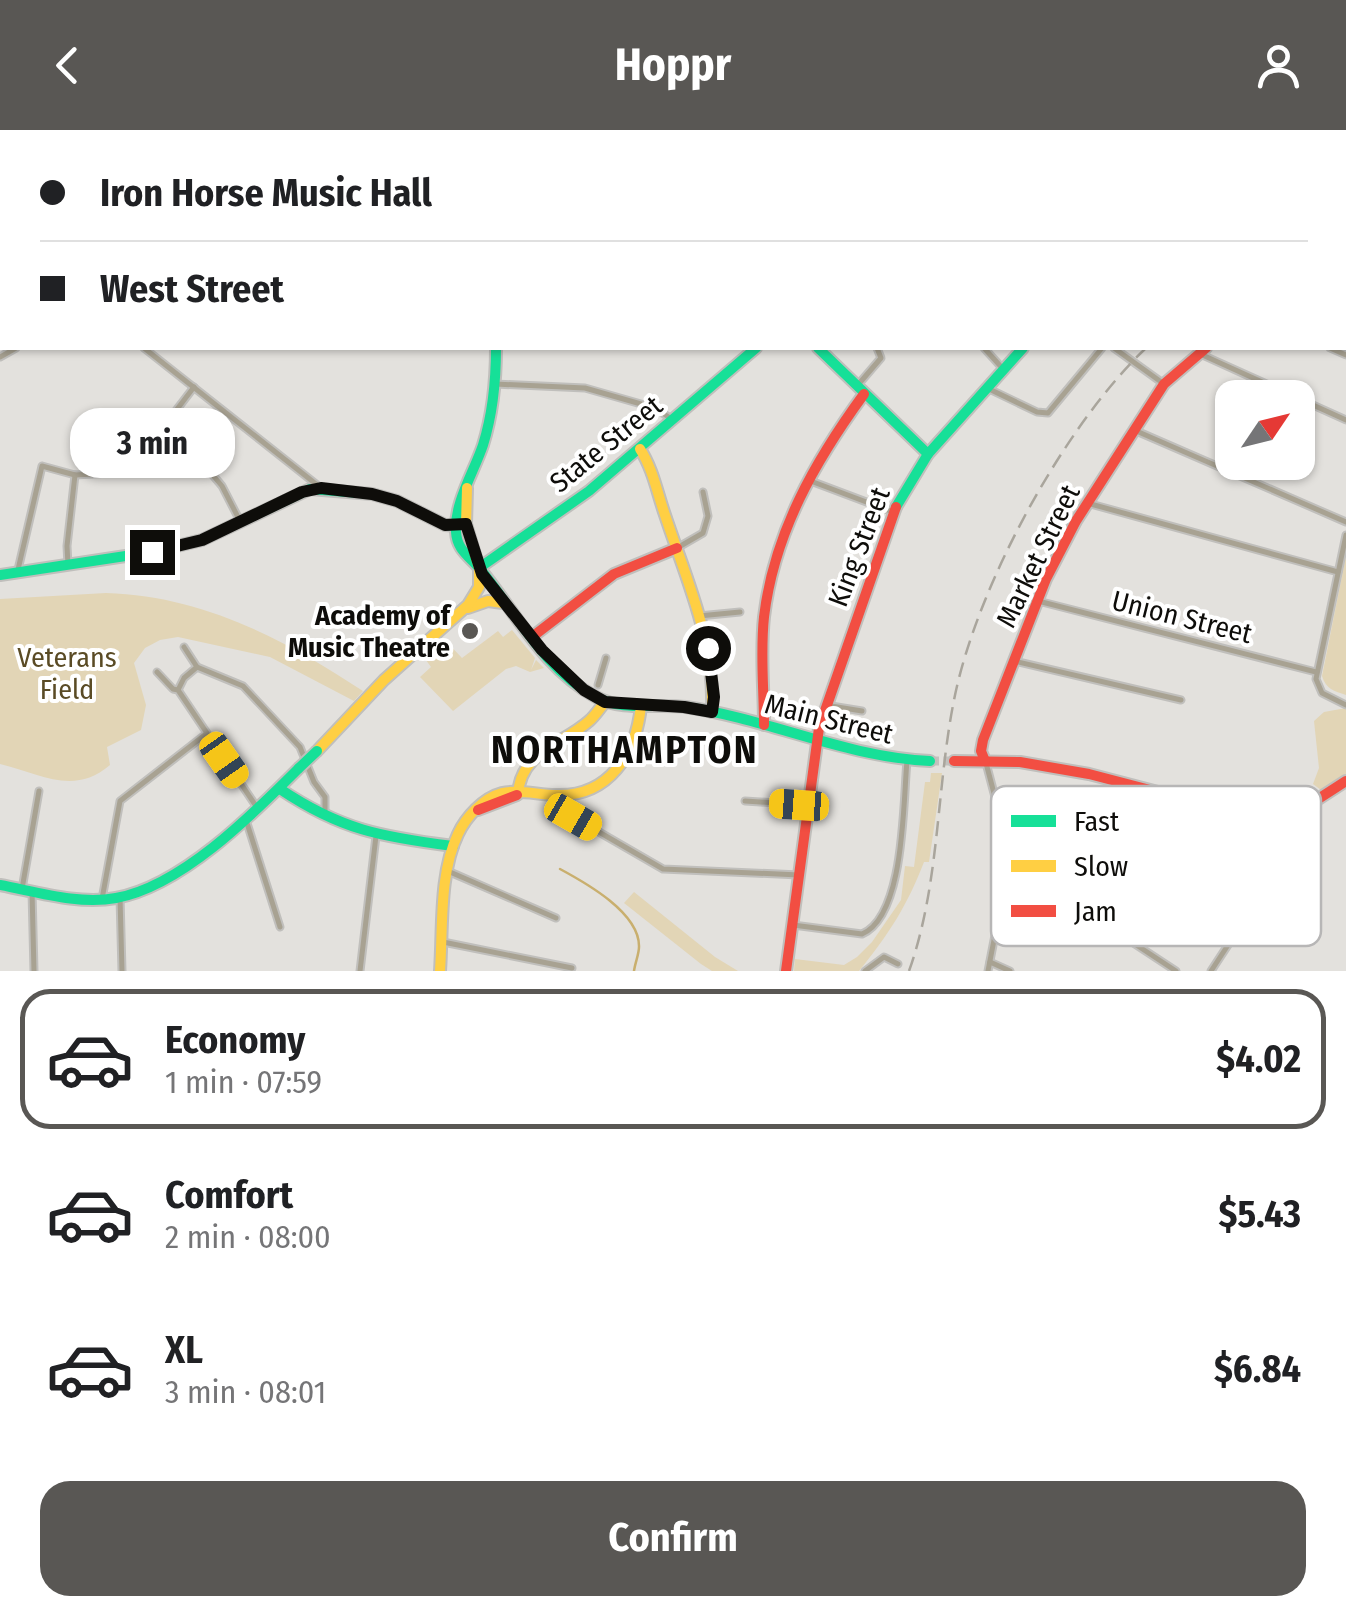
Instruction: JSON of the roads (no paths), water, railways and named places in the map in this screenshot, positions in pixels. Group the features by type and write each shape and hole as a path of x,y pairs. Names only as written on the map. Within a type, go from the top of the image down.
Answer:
{"main road":[{"path":"496,350 491,418 467,488 458,501 465,554 570,679 605,702 586,723 526,765 519,778 518,794"},
{"name":"State Street","path":"479,568 585,494 754,350"},
{"path":"820,350 928,454"},
{"name":"King Street","path":"786,971 817,740 893,512 928,454 1021,350"},
{"name":"Market Street","path":"984,760 983,740 1050,570 1087,503 1164,384 1202,350"},
{"path":"764,725 763,628 769,583 808,480 860,390"},
{"path":"640,450 699,616 710,666 712,712"},
{"path":"0,575 183,545 302,492 321,488 372,494 460,525"},
{"path":"532,637 614,574 677,548"},
{"path":"0,885 102,899 120,898 168,876 259,810 384,680 460,613 478,591 479,568"},
{"path":"460,613 484,602 504,603"},
{"name":"Main Street","path":"605,702 712,712 906,761 930,761"},
{"path":"440,971 453,846 464,824 482,804 511,792 565,795 594,789 613,776 634,742 641,705"},
{"path":"954,761 1020,762 1135,786"},
{"path":"1321,798 1346,782"},
{"path":"280,789 301,805 376,836 453,846"}],"street":[{"path":"147,350 321,488"},
{"path":"860,390 881,358 878,350"},
{"path":"986,350 1004,370"},
{"path":"987,388 1040,413 1048,413 1100,350"},
{"path":"1117,350 1164,384"},
{"path":"1202,350 1346,420"},
{"path":"495,384 585,388 658,409 673,420"},
{"path":"17,574 42,466 76,474 129,472 194,387"},
{"path":"1134,430 1346,522"},
{"path":"211,473 241,522"},
{"path":"68,566 76,474"},
{"path":"808,480 893,512"},
{"path":"677,548 703,533 708,516 704,492"},
{"path":"1087,503 1338,572"},
{"path":"1346,535 1316,672 1317,685 1328,698 1346,705"},
{"name":"Union Street","path":"1038,602 1316,672"},
{"path":"699,616 740,612"},
{"path":"184,647 197,668 247,689 300,747 314,782 325,797 324,816"},
{"path":"598,684 606,658"},
{"path":"1014,660 1181,700"},
{"path":"178,690 184,678 197,668"},
{"path":"157,672 178,690 259,810"},
{"path":"826,706 862,711"},
{"path":"102,899 120,801 206,734"},
{"path":"984,760 992,786"},
{"path":"792,925 867,932 878,922 891,897 906,761"},
{"path":"34,971 27,890 39,790"},
{"path":"565,795 566,809 573,817 660,868 800,874"},
{"path":"745,801 808,806"},
{"path":"246,820 280,927"},
{"path":"360,971 376,836"},
{"path":"450,872 556,918"},
{"path":"120,898 122,971"},
{"path":"443,942 572,968"},
{"path":"988,971 993,946"},
{"path":"1138,946 1176,971"},
{"path":"1211,971 1227,946"},
{"path":"865,971 884,956 898,964"},
{"path":"990,962 1010,971"}],"waterway":[{"path":"560,869 610,900 631,922 639,947 634,971"}],"tunnel":[{"path":"930,761 954,761"}],"railway":[{"path":"909,971 927,905 954,700 982,609 1027,512 1055,465 1084,421 1144,350"}],"place":[{"name":"Academy of Music Theatre","path":"470,631"}],"district":[{"name":"NORTHAMPTON","path":"625,750"}],"park label":[{"name":"Veterans Field","path":"67,673"}]}
